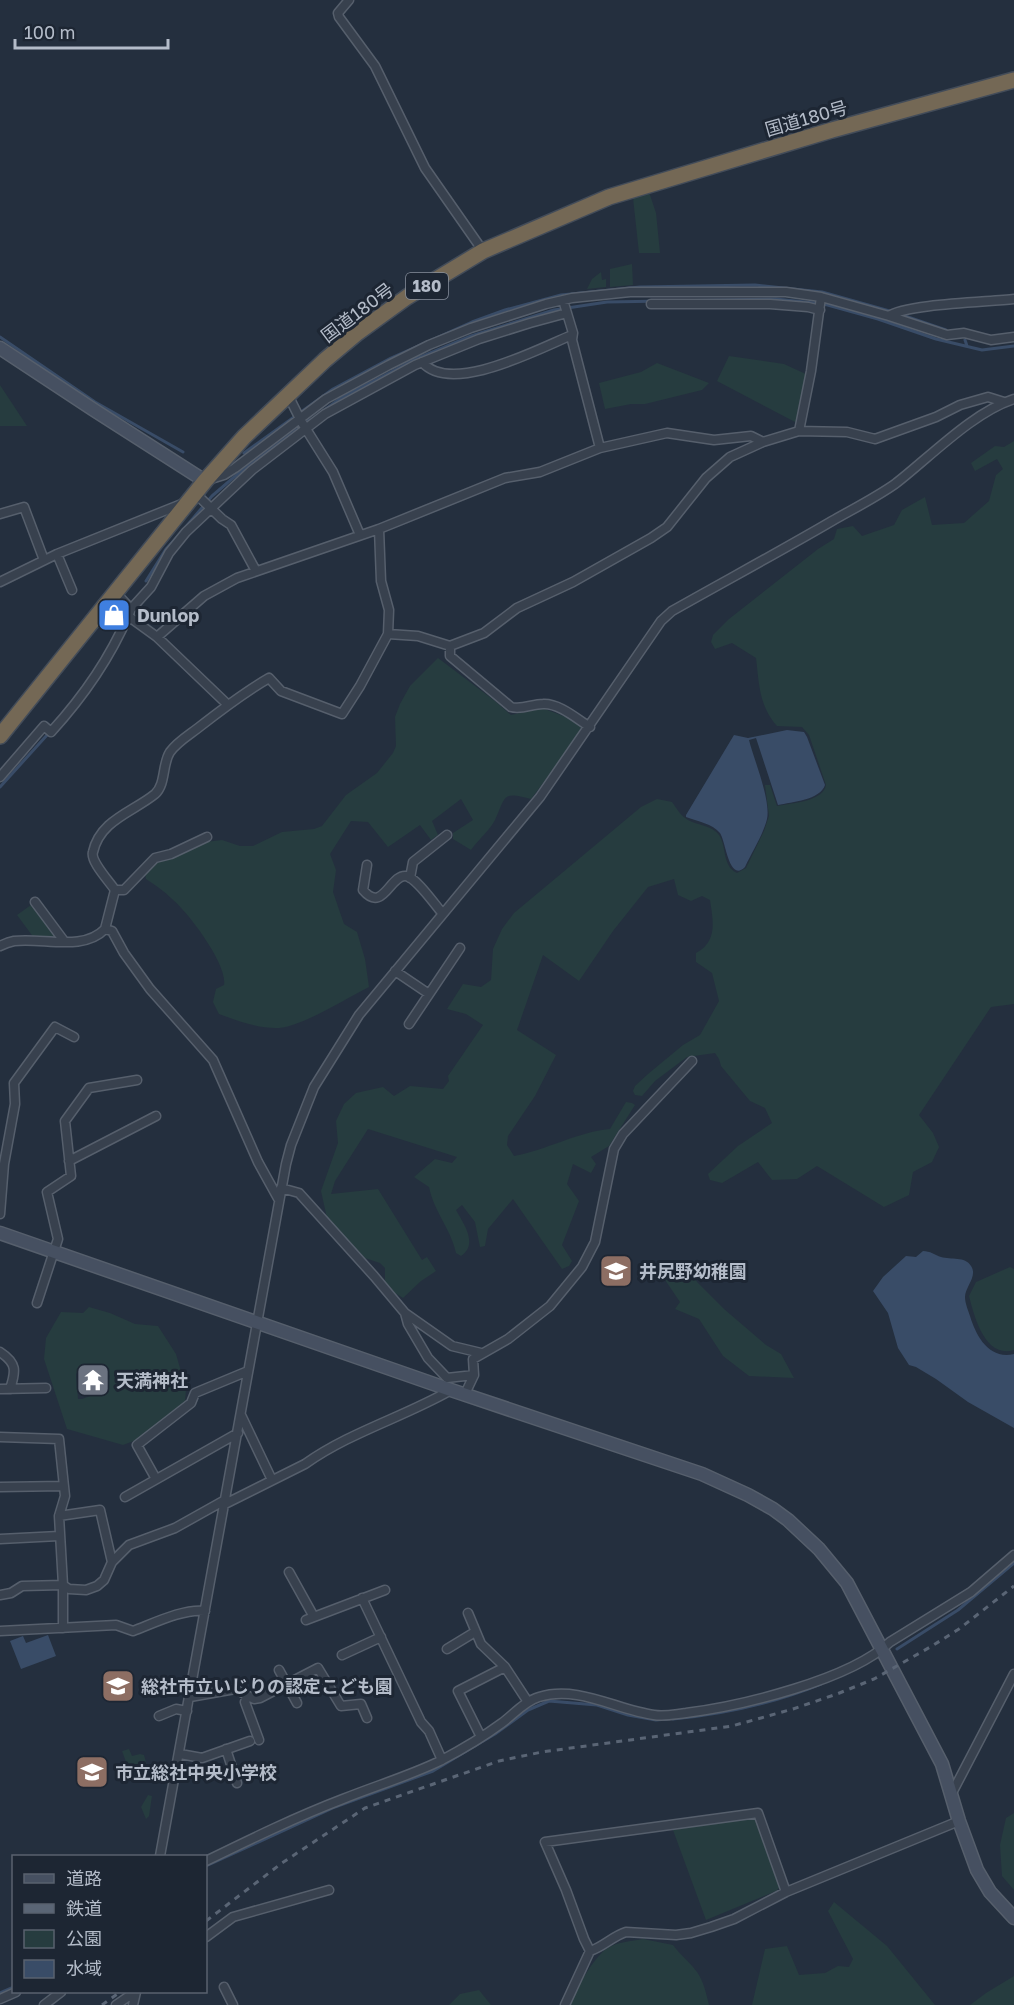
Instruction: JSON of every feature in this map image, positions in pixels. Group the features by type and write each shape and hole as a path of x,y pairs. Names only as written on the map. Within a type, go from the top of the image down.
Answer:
{"highway":[{"name":"国道180号","path":"0,736 116,592 202,498 244,437 324,360 407,297 483,251 609,197 832,130 1014,80"}],"street":[{"path":"349,0 340,9 339,17 375,66 425,168 483,251"},
{"path":"0,777 44,726 51,732 68,712 106,660 130,612 151,587 169,553 186,532 202,498 224,475 301,421 338,407 422,362 565,307 630,292 786,292 821,304 892,314 947,335 964,333 991,340 1014,337"},
{"path":"892,314 914,308 1014,298"},
{"path":"651,304 770,304 808,307 821,304"},
{"path":"799,431 821,304"},
{"path":"565,307 600,448"},
{"path":"0,582 44,560 202,498 252,470 326,399 429,345 523,310 565,307"},
{"path":"422,362 427,368 437,372 460,373 486,369 525,357 572,335"},
{"path":"0,348 86,405 202,498 231,525 256,571"},
{"path":"288,395 301,421 333,472 360,535"},
{"path":"388,634 418,636 450,646 484,633 517,608 573,582 651,538 667,527 706,478 730,457 763,442 799,431 847,432 875,439 936,417 960,405 988,397 1004,402"},
{"path":"160,1855 281,1188 291,1145 314,1087 359,1015 540,797 662,621 672,611 762,562 894,484 984,414 1014,399"},
{"path":"157,637 204,596 237,578 379,529 505,478 555,468 600,448 667,434 714,440 751,436 763,442"},
{"path":"0,514 24,507 44,560"},
{"path":"0,946 13,942 85,941 105,929 115,890 92,857 100,837 111,822 156,793 161,784 165,761 171,751 227,704 269,678 281,691 342,714 388,634 389,610 381,581 379,529"},
{"path":"57,555 72,590"},
{"path":"116,592 130,612 227,704"},
{"path":"450,646 450,656 511,707 517,709 546,704 558,708 590,727"},
{"path":"410,878 413,862 447,835"},
{"path":"115,890 124,890 155,858 171,854 207,837"},
{"path":"367,866 363,890 367,894 374,897 381,896 399,877 405,876 414,880 443,914"},
{"path":"35,902 64,941"},
{"path":"105,929 112,931 124,954 150,989 213,1060 258,1162 279,1200"},
{"path":"409,1024 460,948"},
{"path":"395,971 429,994"},
{"path":"0,1214 4,1164 15,1104 14,1083 55,1027 74,1037"},
{"path":"465,1394 474,1375 473,1359 508,1339 550,1306 582,1267 595,1242 614,1149 623,1134 692,1061"},
{"path":"37,1303 57,1239 47,1192 71,1176 65,1121 89,1088 137,1080"},
{"path":"69,1161 156,1116"},
{"path":"281,1188 299,1193 375,1276 405,1313 452,1346 481,1353"},
{"path":"0,1233 451,1390 702,1474 773,1509 804,1534 836,1568 856,1600 942,1764 959,1821 981,1878 995,1898 1014,1918"},
{"path":"405,1313 408,1324 428,1358 447,1378 474,1375"},
{"path":"0,1352 8,1358 15,1371 10,1389"},
{"path":"156,1479 137,1445 191,1403 195,1393 249,1371"},
{"path":"0,1389 46,1388"},
{"path":"0,1595 11,1593 22,1586 63,1585 69,1589 86,1590 97,1586 104,1580 112,1563 129,1545 175,1528 305,1464 317,1455 367,1429 422,1407 451,1390"},
{"path":"241,1413 272,1480"},
{"path":"125,1497 238,1433"},
{"path":"0,1437 59,1439 65,1496 59,1516 63,1628"},
{"path":"0,1487 63,1486"},
{"path":"59,1516 99,1510 112,1563"},
{"path":"0,1539 59,1536"},
{"path":"207,1861 289,1821 442,1760 481,1737 528,1702 550,1694 577,1695 657,1716 731,1706 781,1693 834,1674 882,1650 890,1642 972,1592 1014,1555"},
{"path":"289,1572 310,1618 385,1590"},
{"path":"362,1598 421,1722 429,1731 442,1760"},
{"path":"0,1631 116,1625 133,1631 172,1616 205,1611"},
{"path":"468,1613 481,1644 505,1667 528,1702"},
{"path":"447,1649 475,1632"},
{"path":"342,1655 381,1637"},
{"path":"481,1737 458,1691 505,1667"},
{"path":"190,1697 235,1689 254,1700 318,1668 341,1706 361,1704 368,1718"},
{"path":"279,1670 297,1703"},
{"path":"952,1793 1014,1674"},
{"path":"180,1754 202,1758 255,1741 245,1702 247,1696"},
{"path":"159,1716 176,1709 188,1711"},
{"path":"226,1749 237,1783"},
{"path":"565,2005 590,1951 545,1842 758,1813 786,1892"},
{"path":"590,1951 626,1932 692,1934 734,1919 786,1892 959,1821"},
{"path":"207,1936 233,1917 329,1890"},
{"path":"224,1987 233,2005"},
{"path":"44,2005 60,1993"},
{"path":"116,2005 134,1993"}],"green space":[{"path":"649,192 656,213 660,253 639,253 633,198"},
{"path":"632,264 633,285 610,287 610,269"},
{"path":"601,272 602,280 606,279 606,287 587,289 592,279"},
{"path":"729,356 784,364 808,375 797,423 717,381"},
{"path":"657,363 709,383 702,390 645,404 605,409 599,383 641,372"},
{"path":"0,385 27,426 0,426"},
{"path":"1014,441 1014,1004 991,1007 919,1115 933,1133 939,1147 932,1162 913,1172 909,1195 884,1207 817,1166 797,1179 772,1180 758,1162 722,1183 710,1180 708,1174 738,1146 772,1123 765,1108 750,1101 721,1066 715,1053 687,1057 655,1081 642,1096 635,1095 633,1091 635,1086 648,1074 683,1045 700,1035 719,1001 712,973 696,962 696,953 708,943 711,936 713,923 710,900 702,896 691,901 678,895 674,879 648,887 613,931 579,981 543,955 517,1030 556,1055 535,1096 508,1136 507,1145 514,1156 610,1129 626,1102 635,1105 609,1146 591,1157 596,1164 591,1173 573,1164 567,1184 579,1201 562,1245 572,1261 569,1266 562,1269 513,1199 488,1229 485,1246 480,1247 475,1222 462,1205 456,1210 468,1233 469,1246 461,1256 456,1253 429,1187 414,1177 435,1159 452,1163 457,1157 368,1129 335,1181 331,1194 378,1189 422,1260 427,1257 436,1271 403,1298 395,1293 385,1282 385,1268 380,1263 365,1258 327,1218 321,1191 338,1143 336,1121 344,1104 356,1093 383,1087 394,1096 410,1086 443,1089 449,1081 448,1076 483,1025 466,1014 447,1009 463,984 481,987 491,980 493,949 502,929 514,913 641,807 657,799 672,802 686,818 716,832 723,845 729,866 737,873 746,868 769,816 765,785 770,785 777,806 798,803 824,791 826,785 809,735 802,727 777,726 771,718 761,694 756,658 732,643 715,649 711,642 713,635 729,619 834,539 837,529 853,526 862,536 894,525 902,510 925,497 932,525 964,523 989,501 996,475 1003,469 997,459 975,471 971,463 995,446 1004,447"},
{"path":"438,658 511,715 542,708 574,720 581,726 578,737 531,799 515,796 506,798 493,824 471,850 453,839 453,833 473,820 461,799 432,821 438,835 431,840 420,825 388,847 368,822 351,821 330,854 336,870 333,892 344,924 357,932 365,959 369,987 312,1017 279,1028 256,1026 219,1014 213,1002 216,989 224,985 224,976 214,952 187,915 166,893 146,879 145,873 160,860 205,842 222,840 240,846 253,846 282,832 322,826 346,795 377,773 393,753 396,746 395,717 400,704 410,686"},
{"path":"31,905 57,939 34,938 17,915"},
{"path":"687,1261 697,1282 766,1345 781,1354 794,1378 749,1376 723,1356 699,1319 675,1309 680,1302 663,1277"},
{"path":"1010,1267 1014,1269 1014,1350 1004,1351 995,1348 982,1334 969,1296 976,1282"},
{"path":"89,1307 135,1324 158,1326 176,1354 186,1389 185,1402 179,1410 139,1439 123,1445 67,1429 44,1359 46,1338 61,1312 83,1313","holes":["84,1364 89,1373 102,1366 110,1376 109,1389 78,1399 76,1374"]},
{"path":"129,1749 132,1756 144,1755 148,1769 140,1777 129,1770 122,1751"},
{"path":"148,1795 152,1796 149,1816 146,1819 141,1807"},
{"path":"1014,1813 1014,1890 1002,1876 1000,1845 1006,1818"},
{"path":"751,1817 757,1821 780,1887 776,1891 706,1920 673,1830"},
{"path":"834,1902 887,1946 935,2005 752,2005 765,1949 787,1946 799,1975 825,1973 838,1966 849,1967 853,1959 828,1911"},
{"path":"643,1939 673,1945 699,1976 709,2005 570,2005 585,1975 606,1949 619,1943"},
{"path":"1014,1976 1014,2005 970,2005 986,1993"},
{"path":"479,1990 491,2005 449,2005 460,1994"}],"water":[{"path":"787,730 804,732 825,785 818,794 812,797 778,805 756,738 749,740 768,811 760,837 745,867 740,871 735,870 720,833 713,827 686,817 686,815 734,735 748,738"},
{"path":"923,1251 962,1260 971,1266 973,1274 965,1299 976,1331 991,1350 1005,1355 1014,1354 1014,1428 968,1402 916,1367 909,1365 898,1348 888,1313 873,1291 883,1277 906,1256 916,1257"},
{"path":"48,1635 56,1656 21,1669 10,1641 23,1636 26,1643"}],"waterway":[{"path":"244,453 333,389 391,358 472,322 505,310 561,295 640,287 755,285 822,292 893,312"},
{"path":"323,411 341,398 416,359 471,336 554,310 607,302 776,299 824,304 936,339 982,350 1014,346"},
{"path":"899,314 946,330"},
{"path":"0,337 95,402 183,452"},
{"path":"965,340 967,346"},
{"path":"184,529 212,496 310,420"},
{"path":"146,581 166,549 180,534"},
{"path":"0,787 48,734"},
{"path":"897,1649 958,1610 1014,1563"},
{"path":"673,1719 749,1707 821,1684"},
{"path":"207,1866 335,1807 433,1771 495,1734 528,1710 549,1701 597,1705 628,1715 656,1720 667,1719"},
{"path":"0,1993 12,1988"}],"railway":[{"path":"207,1920 282,1863 365,1808 499,1761 542,1752 732,1726 837,1694 874,1679 932,1646 959,1629 1014,1586"},
{"path":"102,2005 119,1993"}],"place":[{"name":"Dunlop","path":"114,615"},
{"name":"井尻野幼稚園","path":"616,1271"},
{"name":"天満神社","path":"93,1380"},
{"name":"総社市立いじりの認定こども園","path":"118,1686"},
{"name":"市立総社中央小学校","path":"92,1772"}]}
